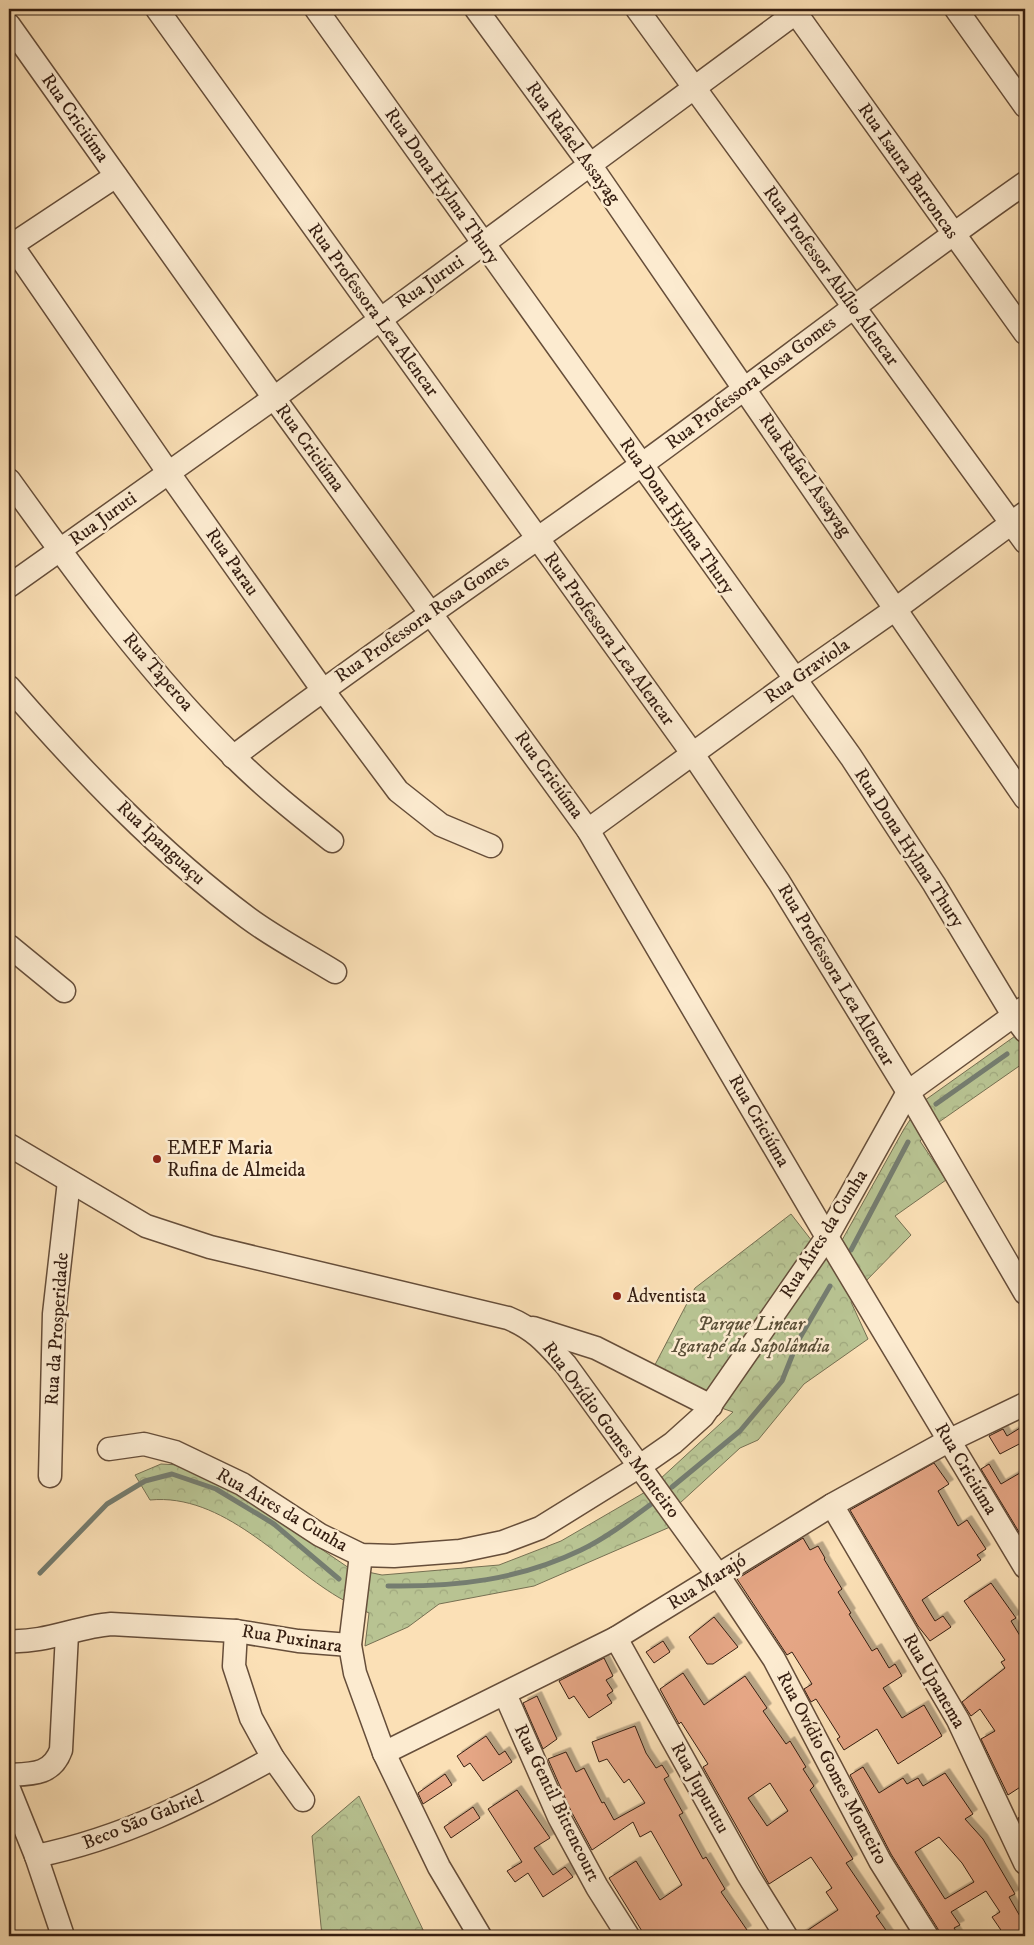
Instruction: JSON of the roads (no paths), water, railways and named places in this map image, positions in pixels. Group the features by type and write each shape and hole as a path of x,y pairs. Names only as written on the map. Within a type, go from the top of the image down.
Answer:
{"street":[{"name":"Rua Professora Lea Alencar","path":"157,9 692,753 780,882 908,1092 1025,1293"},
{"name":"Rua Dona Hylma Thury","path":"316,9 794,680 851,757 1021,1018"},
{"name":"Rua Rafael Assayag","path":"476,9 591,166 897,608 1025,798"},
{"name":"Rua Professor Abílio Alencar","path":"637,9 854,307 1018,518 1025,542"},
{"path":"956,9 1025,106"},
{"name":"Rua Juruti","path":"9,586 274,398 379,318 591,166 797,10"},
{"name":"Rua Isaura Barroncas","path":"797,10 953,234 1025,333"},
{"name":"Rua Criciúma","path":"9,25 274,398 588,830 827,1237 1025,1567"},
{"path":"10,245 116,176"},
{"name":"Rua Professora Rosa Gomes","path":"233,757 322,689 430,612 537,540 641,465 953,234 1025,183"},
{"name":"Rua Parau","path":"10,245 322,689 398,791 442,825 490,846"},
{"name":"Rua Taperoa","path":"9,480 120,628 176,695 233,757 279,798 332,841"},
{"name":"Rua Graviola","path":"588,830 692,753 897,608 1018,518"},
{"name":"Rua Ipanguaçu","path":"9,687 63,748 168,855 249,919 335,972"},
{"path":"9,946 64,991"},
{"name":"Rua Aires da Cunha","path":"109,1449 144,1444 175,1452 242,1484 320,1535 361,1555 394,1556 460,1551 503,1542 540,1528 640,1466 673,1442 711,1406 827,1237 908,1092 1021,1018"},
{"name":"Rua Ovídio Gomes Monteiro","path":"9,1144 146,1226 210,1247 489,1314 527,1326 543,1339 566,1365 718,1574 774,1659 880,1861 927,1936"},
{"name":"Rua da Prosperidade","path":"50,1476 54,1314 69,1181"},
{"path":"527,1326 596,1348 711,1406"},
{"name":"Rua Marajó","path":"384,1753 616,1638 832,1505 948,1441 1025,1404"},
{"name":"Rua Upanema","path":"832,1505 958,1720 1025,1863"},
{"path":"350,1645 361,1555"},
{"name":"Rua Puxinara","path":"9,1641 43,1639 91,1626 111,1624 236,1630 298,1641 350,1645 355,1673 384,1753 439,1867 480,1936"},
{"path":"236,1630 234,1666 251,1718 273,1758 303,1800"},
{"path":"9,1775 44,1772 58,1760 61,1750 67,1634"},
{"name":"Rua Jupurutu","path":"616,1638 748,1875 786,1936"},
{"name":"Rua Gentil Bittencourt","path":"505,1694 559,1817 597,1887 628,1936"},
{"name":"Beco São Gabriel","path":"36,1856 102,1839 173,1812 273,1758"},
{"path":"9,1789 36,1856 63,1936"}],"waterway":[{"path":"936,1104 1007,1054"},
{"path":"851,1250 908,1142"},
{"path":"672,1487 740,1431 782,1381 798,1341 830,1286"},
{"path":"40,1573 107,1504 145,1481 172,1474 216,1489 274,1524 339,1579"},
{"path":"388,1586 463,1583 511,1575 534,1568 558,1560 600,1540 654,1502"}],"place":[{"name":"EMEF Maria Rufina de Almeida","path":"157,1159"},
{"name":"Adventista","path":"617,1296"}],"park label":[{"name":"Parque Linear Igarapé da Sapolândia","path":"751,1335"}]}
